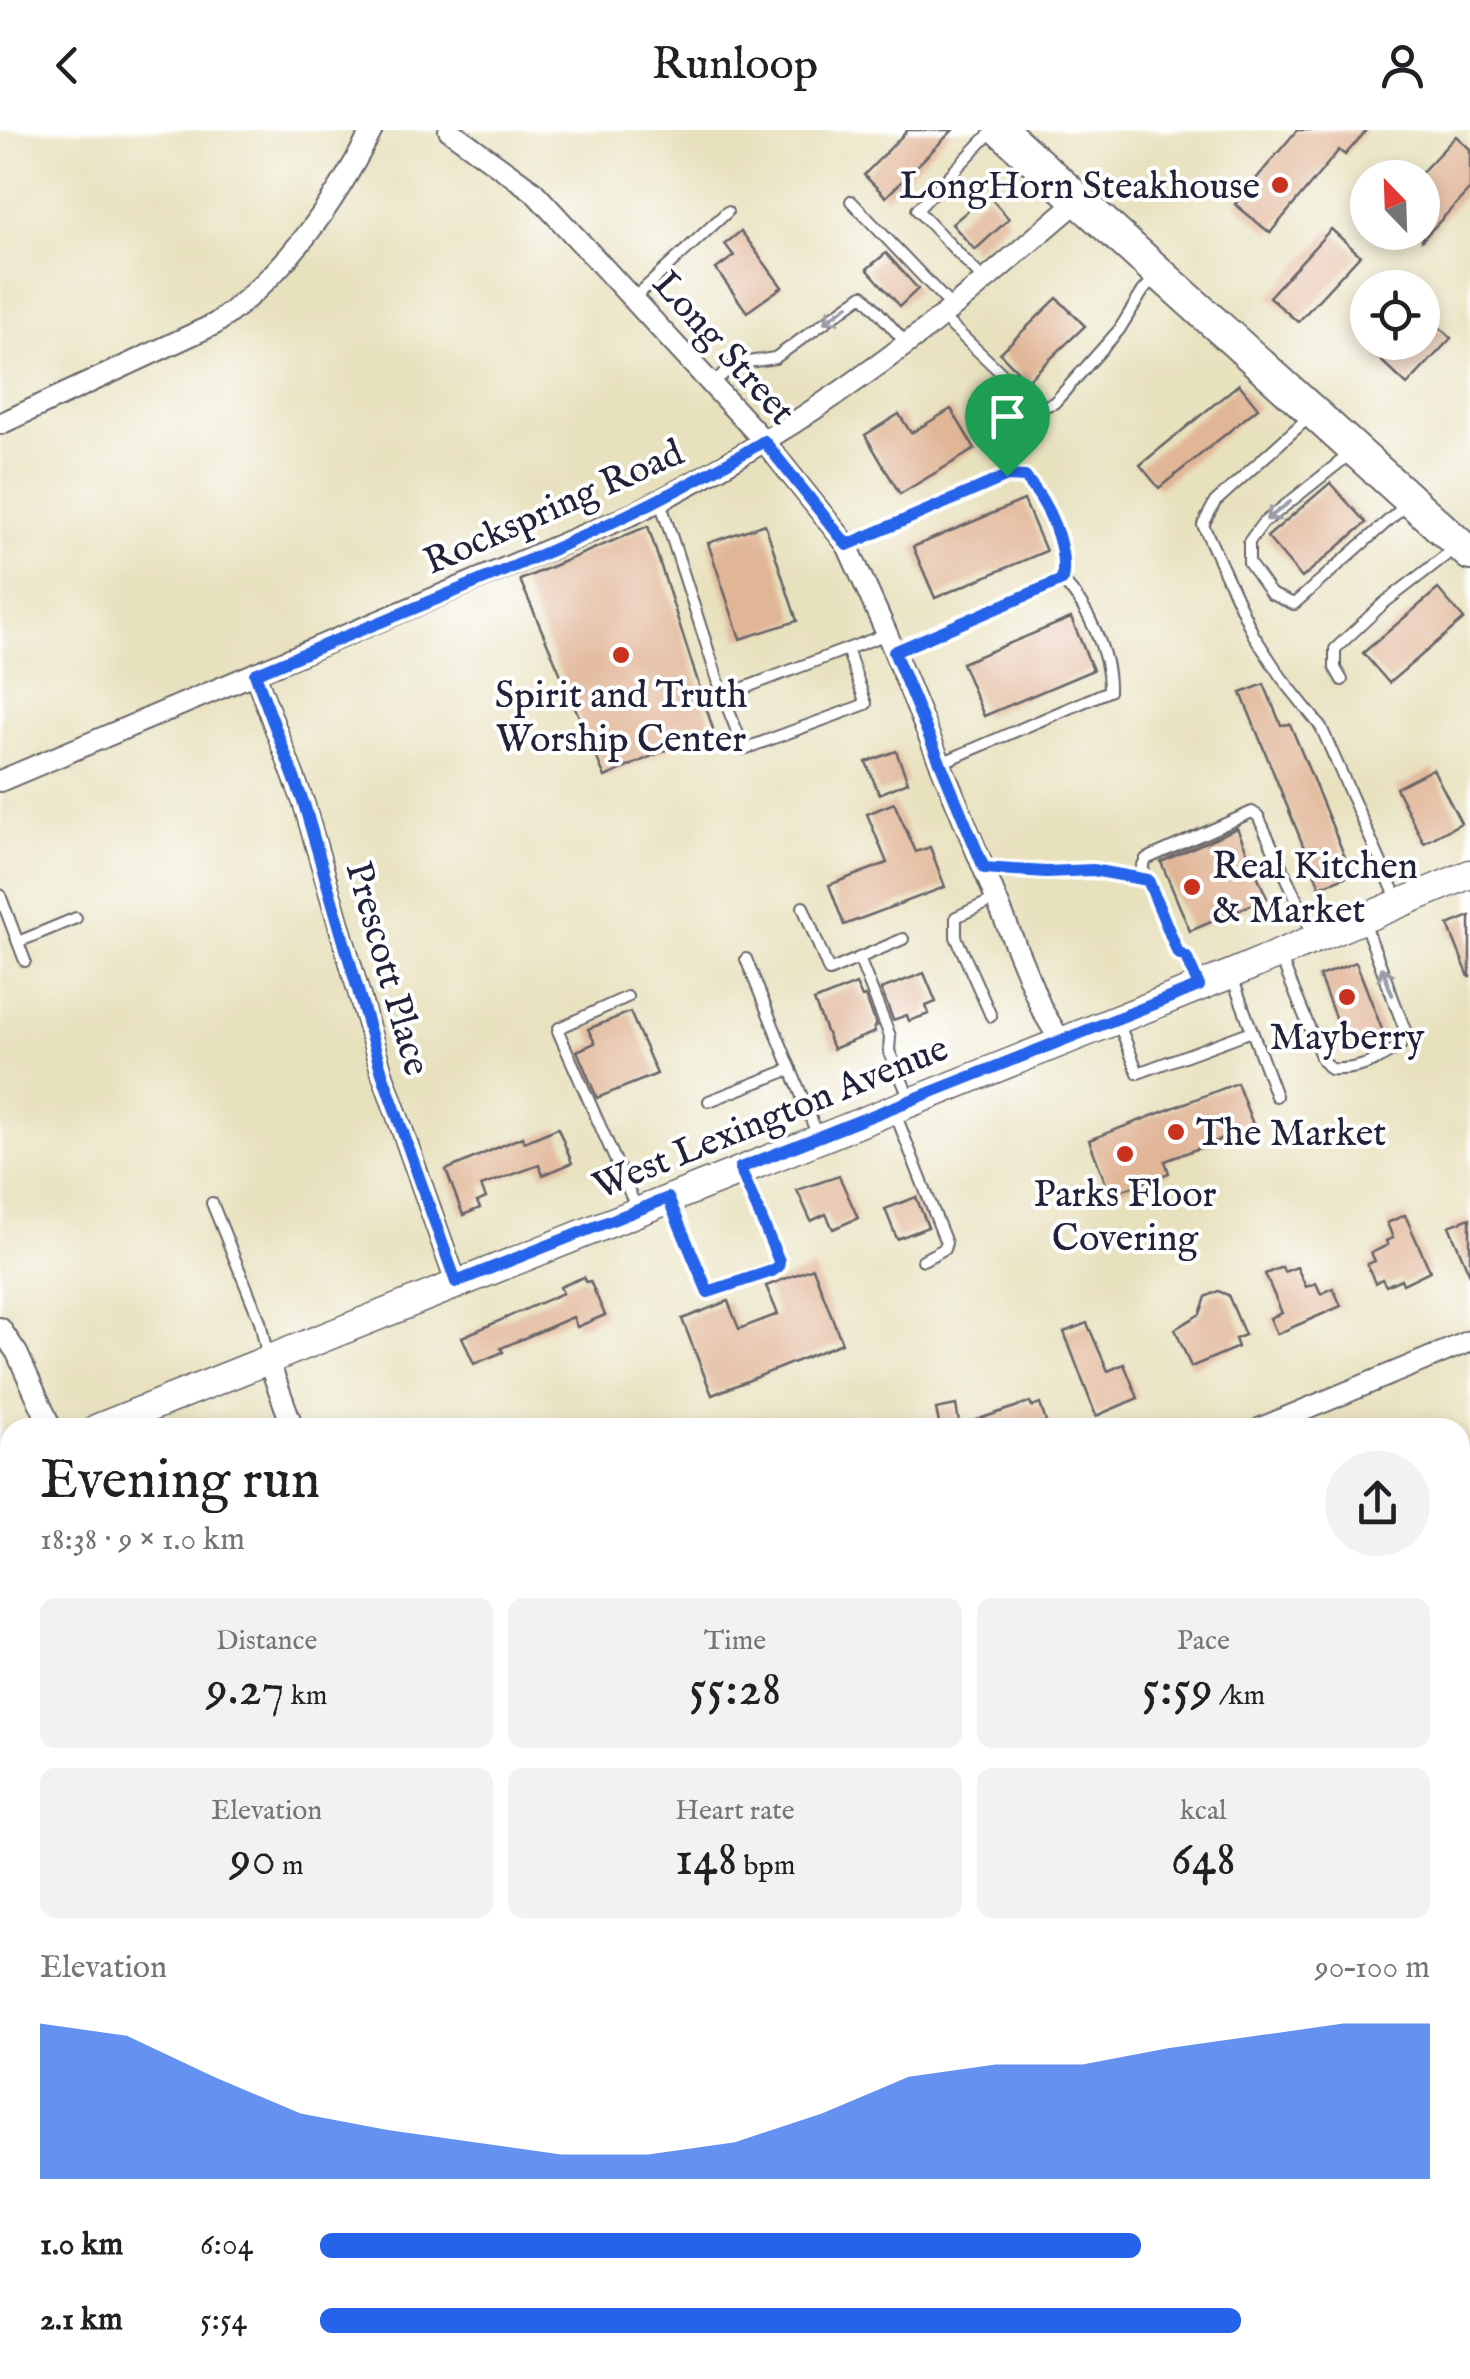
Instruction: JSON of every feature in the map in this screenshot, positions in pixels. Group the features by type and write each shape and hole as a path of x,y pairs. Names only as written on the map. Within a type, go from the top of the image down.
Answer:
{"main road":[{"path":"997,130 1464,550"}],"street":[{"path":"0,424 215,324 235,310 292,256 312,230 355,166 372,130"},
{"name":"Long Street","path":"449,130 532,190 764,441 847,545 1042,1010 1060,1040"},
{"name":"Rockspring Road","path":"0,781 659,500 764,441 906,343 1079,200"},
{"name":"Prescott Place","path":"255,674 304,804 382,1073 456,1282"},
{"name":"West Lexington Avenue","path":"123,1418 1470,874"},
{"path":"0,1328 17,1353 46,1418"},
{"path":"1285,1418 1470,1341"},
{"path":"268,1360 289,1418"}],"lane":[{"path":"984,280 917,210 997,130"},
{"path":"851,201 947,312 1041,407 1054,403 1119,330 1143,290 1159,273"},
{"path":"633,299 727,212"},
{"path":"712,384 735,364 775,358 863,295 906,343"},
{"path":"1313,413 1214,502 1203,525 1253,634 1321,727 1398,902"},
{"path":"1354,450 1262,524 1249,542 1249,563 1272,594 1294,604 1410,501"},
{"path":"847,545 1007,476 1025,477 1040,494 1066,560 1062,580"},
{"path":"659,500 723,696 744,748 866,704 847,649"},
{"path":"1342,680 1335,668 1334,649 1384,604 1464,550"},
{"path":"723,696 847,649 891,643 1062,580"},
{"path":"940,762 1110,691 1110,670 1098,642 1077,595 1062,580"},
{"path":"1199,986 1186,957 1178,953 1142,866 1146,860 1252,812 1258,816 1315,938"},
{"path":"984,868 1093,870 1148,880"},
{"path":"0,896 25,961"},
{"path":"990,1016 956,936 956,917 996,898"},
{"path":"803,907 830,971 903,940"},
{"path":"1278,954 1323,1062 1330,1069 1349,1070 1372,1064 1400,1046 1405,1030 1362,917"},
{"path":"18,942 76,918"},
{"path":"859,958 890,1036 889,1051 902,1104 946,1243 944,1249 923,1260"},
{"path":"746,959 818,1137"},
{"path":"1230,974 1276,1096"},
{"path":"627,998 558,1031 637,1210"},
{"path":"1117,1018 1138,1074 1252,1031"},
{"path":"709,1102 790,1069"},
{"path":"668,1198 708,1292 772,1271 779,1261 740,1168"},
{"path":"212,1204 260,1321 268,1360"}],"building":[{"path":"908,130 953,130 886,197 864,175"},
{"name":"LongHorn Steakhouse","path":"1297,130 1367,130 1345,155 1339,150 1270,233 1235,204"},
{"path":"1456,136 1470,149 1470,189 1440,221 1440,160 1433,160"},
{"path":"987,194 1009,219 975,250 952,224"},
{"path":"1331,229 1360,255 1298,322 1269,297"},
{"path":"741,231 782,287 747,312 716,269 734,256 725,244"},
{"path":"886,253 918,289 900,306 867,269"},
{"path":"1057,298 1085,326 1027,381 1000,353"},
{"path":"1440,328 1451,338 1440,350"},
{"path":"1380,360 1430,360 1407,385"},
{"path":"1239,384 1258,408 1159,488 1140,465"},
{"path":"951,409 975,449 900,494 865,435 899,414 911,433"},
{"path":"1330,483 1366,523 1302,578 1267,537"},
{"path":"1024,500 1046,551 935,598 913,547"},
{"path":"765,524 797,621 740,639 708,543"},
{"name":"Spirit and Truth Worship Center","path":"648,526 713,729 605,777 520,580"},
{"path":"1438,589 1464,619 1389,683 1363,653"},
{"path":"1071,618 1093,670 984,716 962,663"},
{"path":"1264,684 1281,725 1290,724 1352,874 1320,887 1241,693"},
{"path":"896,751 908,782 879,794 866,762"},
{"path":"1433,769 1461,823 1424,843 1396,788"},
{"path":"894,803 916,852 930,847 945,887 844,925 829,885 887,863 867,814"},
{"path":"1237,828 1267,898 1190,931 1161,862"},
{"path":"1470,916 1470,977 1469,977 1448,925"},
{"path":"1356,962 1385,1037 1348,1051 1319,976"},
{"path":"924,973 936,1002 926,1006 929,1014 909,1021 907,1015 893,1020 881,989"},
{"path":"856,984 877,1026 875,1032 833,1049 814,1001"},
{"path":"630,1012 657,1074 597,1098 577,1051 595,1043 588,1029"},
{"path":"1237,1083 1254,1127 1165,1161 1169,1173 1110,1195 1089,1140"},
{"path":"558,1128 572,1163 543,1175 539,1165 481,1186 486,1198 477,1202 480,1208 463,1215 446,1170 522,1137 524,1142"},
{"path":"839,1176 858,1218 833,1229 826,1214 811,1221 797,1190"},
{"path":"916,1197 928,1227 897,1239 885,1209"},
{"path":"1405,1215 1430,1271 1403,1284 1401,1279 1386,1286 1382,1279 1375,1283 1367,1264 1375,1261 1371,1253 1393,1238 1387,1223"},
{"path":"1470,1218 1470,1275 1449,1226"},
{"path":"1282,1267 1284,1272 1297,1267 1306,1287 1316,1283 1321,1294 1333,1288 1341,1306 1277,1334 1270,1318 1282,1313 1265,1274"},
{"path":"813,1268 842,1343 712,1395 682,1319 728,1301 739,1329 778,1314 766,1286"},
{"path":"584,1277 586,1282 590,1281 605,1315 577,1327 573,1317 474,1364 462,1337 563,1293 560,1287"},
{"path":"1218,1291 1228,1295 1245,1335 1235,1339 1238,1347 1191,1367 1175,1329 1200,1314 1206,1297"},
{"path":"1087,1323 1108,1371 1124,1364 1138,1398 1096,1416 1064,1332"},
{"path":"1030,1402 1032,1407 1040,1404 1045,1418 982,1418"},
{"path":"956,1405 958,1418 938,1418 936,1409"}],"place":[{"name":"LongHorn Steakhouse","path":"1280,185"},
{"name":"Spirit and Truth Worship Center","path":"621,655"},
{"name":"Real Kitchen & Market","path":"1192,887"},
{"name":"Mayberry","path":"1347,997"},
{"name":"The Market","path":"1176,1132"},
{"name":"Parks Floor Covering","path":"1125,1154"}],"route":[{"path":"764,441 847,545 1007,476 1025,477 1040,494 1066,560 1062,580 894,652 984,868 1093,870 1148,880 1178,953 1186,957 1199,986 740,1168 779,1261 772,1271 708,1292 668,1198 456,1282 382,1073 304,804 255,674 633,514 699,481 764,441"}]}
